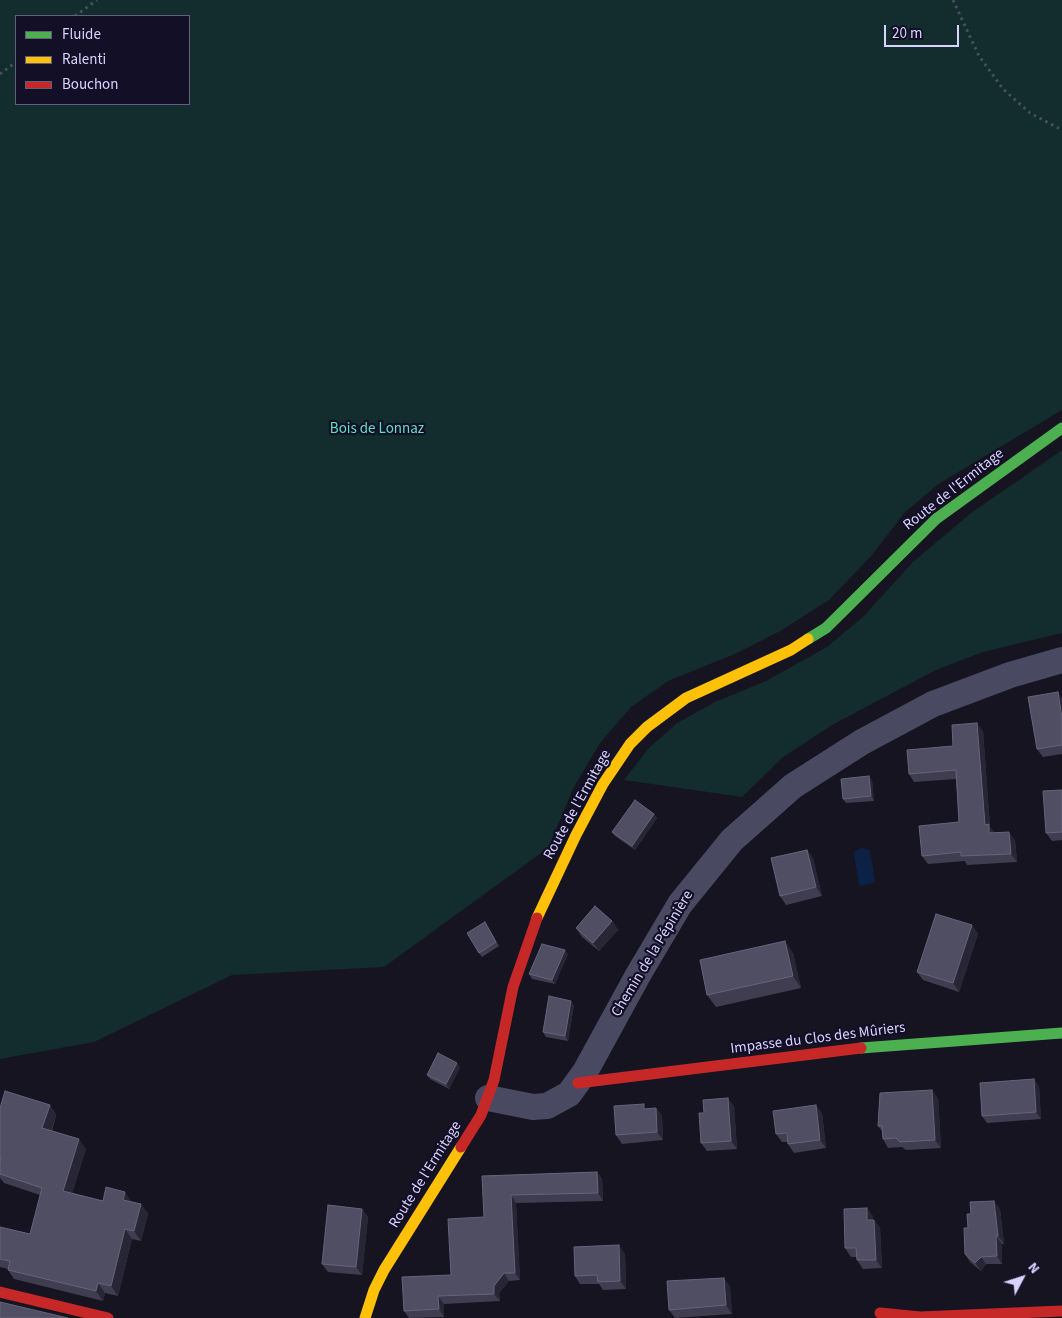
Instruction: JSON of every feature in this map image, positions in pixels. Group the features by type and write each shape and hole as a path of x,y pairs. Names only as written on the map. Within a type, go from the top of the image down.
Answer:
{"street":[{"name":"Route de l'Ermitage","path":"365,1318 374,1290 384,1270 472,1130 488,1098 512,987 534,925 576,835 603,784 630,744 647,727 686,698 791,650 826,628 936,519 1062,428"},
{"name":"Chemin de la Pépinière","path":"488,1098 520,1106 547,1106 569,1094 578,1083 680,904 705,871 762,812 793,786 827,763 897,722 971,688 1062,660"},
{"name":"Impasse du Clos des Mûriers","path":"578,1083 892,1044 1062,1033"},
{"path":"0,1292 108,1318"},
{"path":"880,1313 920,1317 1062,1311"}],"path":[{"path":"76,15 97,0"},
{"path":"952,0 978,56 1003,89 1030,113 1062,130"},
{"path":"0,74 15,63"}],"green space":[{"name":"Bois de Lonnaz","path":"0,0 1062,0 1062,410 940,483 905,512 872,555 829,600 782,630 737,653 668,681 631,707 600,743 573,789 548,848 384,967 232,975 94,1042 0,1059"},
{"path":"1062,450 1062,633 983,652 936,670 832,725 783,757 742,797 624,780 648,749 677,723 715,702 766,681 827,647 864,616 913,562 971,513"}],"water":[{"path":"862,847 870,850 875,883 859,886 854,852"}],"building":[{"path":"1058,692 1062,718 1062,745 1037,749 1028,697"},
{"path":"977,723 985,825 989,824 989,833 1009,832 1011,854 961,856 961,852 922,856 919,826 959,822 956,770 909,774 907,750 953,746 952,725"},
{"path":"869,776 871,796 843,799 841,779"},
{"path":"1062,790 1062,832 1046,833 1043,791"},
{"path":"635,800 654,814 632,846 612,832"},
{"path":"807,850 816,887 780,896 771,858"},
{"path":"595,906 612,921 593,943 576,928"},
{"path":"936,914 972,925 953,983 917,972"},
{"path":"485,922 496,942 479,953 467,933"},
{"path":"785,941 793,976 707,995 700,960"},
{"path":"542,944 565,950 552,980 529,974"},
{"path":"549,996 571,1001 565,1036 543,1032"},
{"path":"438,1053 457,1063 446,1084 427,1075"},
{"path":"1034,1079 1036,1112 982,1116 980,1083"},
{"path":"932,1090 935,1140 900,1142 896,1138 883,1139 882,1126 878,1126 880,1093"},
{"path":"5,1091 50,1105 42,1128 79,1139 63,1191 103,1201 106,1187 125,1192 123,1200 141,1204 134,1231 125,1229 111,1286 98,1283 96,1291 8,1270 10,1261 0,1259 0,1227 30,1234 42,1188 0,1174 0,1108"},
{"path":"728,1098 731,1141 701,1143 699,1113 704,1113 703,1100"},
{"path":"644,1104 644,1109 656,1108 657,1132 616,1135 614,1106"},
{"path":"816,1105 820,1140 788,1144 787,1133 776,1134 773,1111"},
{"path":"597,1172 598,1193 511,1195 515,1273 504,1273 494,1286 494,1294 438,1296 439,1309 404,1311 402,1277 451,1275 448,1219 484,1217 482,1176"},
{"path":"994,1201 998,1236 996,1236 997,1256 981,1257 975,1263 965,1254 964,1228 968,1228 967,1214 971,1214 970,1202"},
{"path":"328,1205 362,1209 356,1267 322,1264"},
{"path":"867,1208 867,1220 874,1220 876,1260 857,1260 856,1248 845,1248 844,1209"},
{"path":"619,1245 620,1281 598,1282 597,1275 575,1276 574,1247"},
{"path":"724,1278 726,1305 669,1310 667,1281"},
{"path":"0,1302 68,1318 0,1318"}],"traffic: fast":[{"path":"808,639 826,628 936,519 1062,428"},
{"path":"861,1048 1062,1033"}],"traffic: slow":[{"path":"537,918 576,835 603,784 630,744 647,727 686,698 791,650 808,639"},
{"path":"365,1318 374,1290 384,1270 461,1147"}],"traffic: jam":[{"path":"461,1147 481,1115 494,1080 513,987 537,918"},
{"path":"578,1083 861,1048"},
{"path":"0,1292 108,1318"},
{"path":"880,1313 920,1317 1062,1311"}]}
